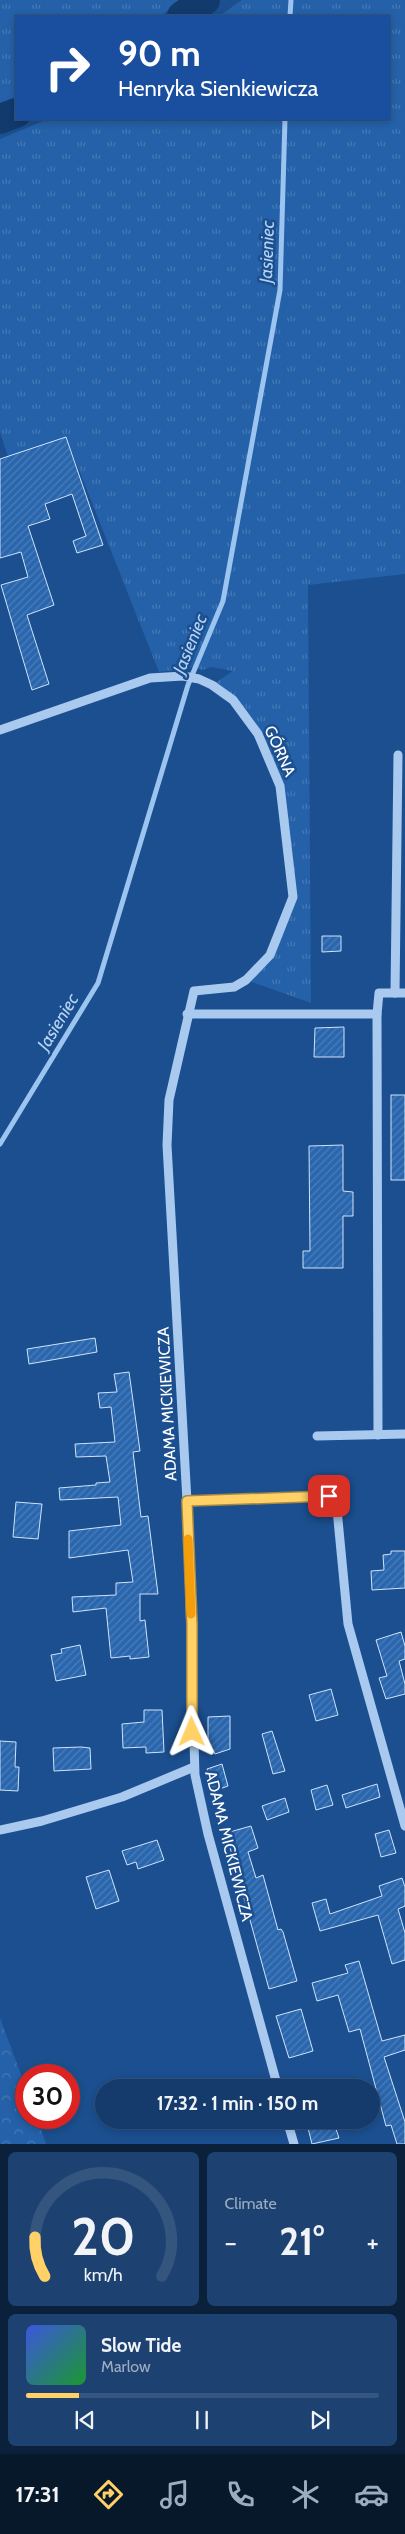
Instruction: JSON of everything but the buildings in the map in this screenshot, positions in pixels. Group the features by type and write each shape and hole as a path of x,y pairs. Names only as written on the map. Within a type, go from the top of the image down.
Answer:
{"street":[{"name":"GÓRNA","path":"0,730 150,678 183,676 199,679 212,685 233,700 258,734 280,786 293,897 270,955 246,980 234,987"},
{"path":"395,993 398,754"},
{"name":"ADAMA MICKIEWICZA","path":"234,987 194,991 187,1014 169,1100 167,1145 187,1501 194,1767 208,1834 276,2079"},
{"path":"378,1435 378,993 405,993"},
{"path":"187,1014 377,1014"},
{"path":"317,1436 405,1434"},
{"path":"187,1501 329,1496 336,1499 348,1624 405,1826"},
{"path":"0,1830 42,1822 122,1798 194,1767"},
{"path":"290,2129 294,2144"}],"green space":[{"path":"0,0 184,0 162,15 15,15 15,97 0,104"},
{"path":"242,0 405,0 405,574 308,585 311,1003 246,980 270,955 293,897 280,786 258,734 233,700 212,685 233,671 211,667 202,670 195,667 159,672 66,437 8,457 0,432 0,139 46,120 390,120 390,15 220,15"},
{"path":"0,2018 17,2064 15,2064 15,2129 41,2129 46,2144 0,2144"}],"waterway":[{"path":"183,15 205,0"},
{"name":"Jasieniec","path":"290,15 291,0"},
{"path":"0,119 15,113"},
{"name":"Jasieniec","path":"0,1144 98,983 188,685 223,601 280,290 285,120"}],"slow traffic":[{"path":"188,1539 191,1614"}],"route":[{"path":"192,1732 192,1624 187,1501 329,1496"}]}
